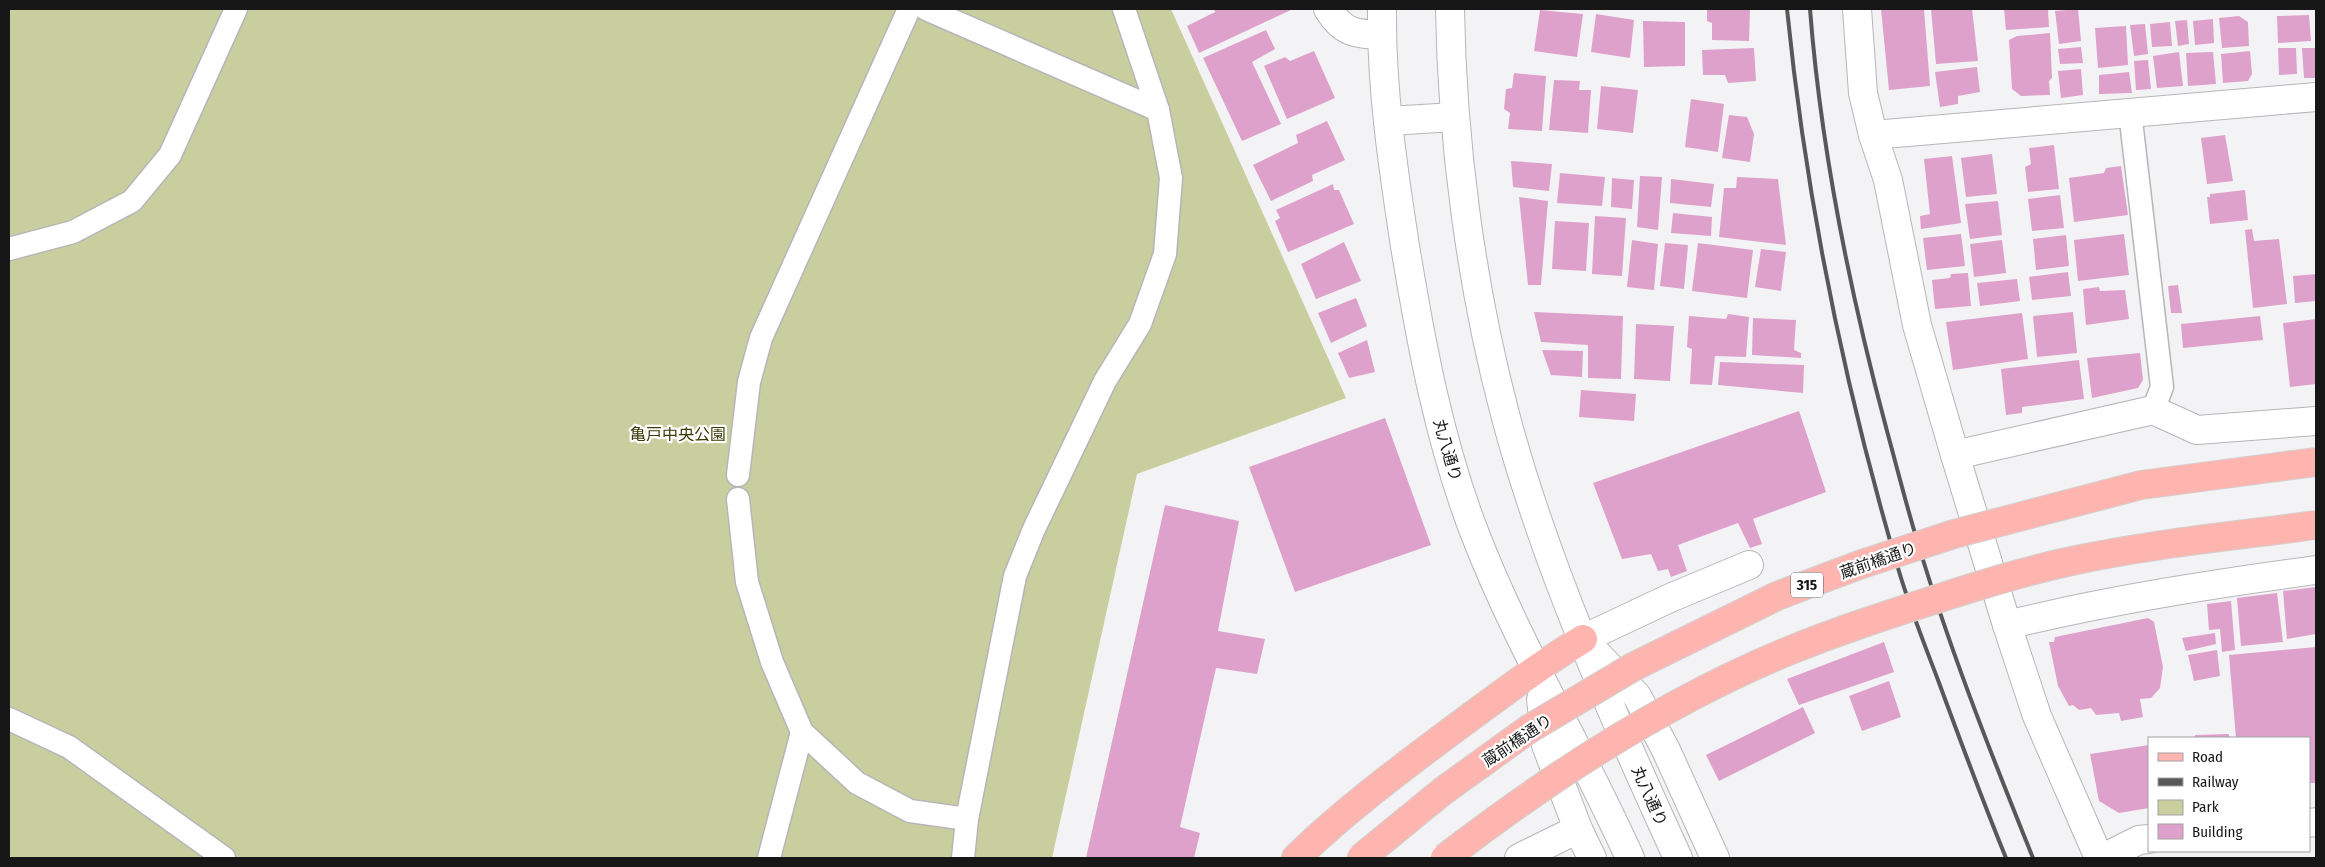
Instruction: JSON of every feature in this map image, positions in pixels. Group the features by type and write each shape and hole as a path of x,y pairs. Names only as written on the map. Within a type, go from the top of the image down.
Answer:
{"main road":[{"name":"蔵前橋通り","path":"1361,858 1443,791 1529,729 1633,666 1777,596 1859,565 1954,534 2141,485 2316,462"},
{"path":"1445,858 1511,807 1598,750 1665,711 1786,652 1876,618 2065,562 2132,549 2316,525"},
{"path":"1296,858 1320,835 1385,781 1537,667 1583,639"}],"street":[{"path":"1328,9 1336,21 1355,34 1382,22"},
{"name":"丸八通り","path":"1450,9 1451,77 1464,204 1489,350 1498,387 1526,487 1583,639 1640,776 1678,858"},
{"path":"1857,9 1863,93 1873,135 1888,180 1917,326 2007,625 2037,716 2083,826 2101,858 2139,840 2148,839"},
{"name":"丸八通り","path":"1382,22 1388,121 1400,211 1427,371 1450,459 1474,533 1497,587 1603,797 1630,858"},
{"path":"1873,135 2316,97"},
{"path":"1388,121 1455,116"},
{"path":"1955,455 2152,410 2197,430 2316,421"},
{"path":"1715,858 1666,750 1637,696 1583,639 1670,598 1749,565"},
{"path":"2007,625 2210,584 2316,570"},
{"path":"1537,667 1546,745 1578,829 1592,858"},
{"path":"1519,858 1578,829"}],"lane":[{"path":"9,249 73,232 132,201 170,155 236,9"},
{"path":"738,475 749,382 761,338 910,9"},
{"path":"926,9 1158,110"},
{"path":"963,858 967,819 1015,576 1034,529 1105,381 1140,324 1165,254 1171,178 1158,110 1124,9"},
{"path":"2130,112 2162,387 2152,410"},
{"path":"738,499 747,582 772,662 802,732 857,783 910,811 967,819"},
{"path":"9,719 68,747 224,858"},
{"path":"769,858 802,732"}],"green space":[{"name":"亀戸中央公園","path":"9,9 1171,9 1346,398 1137,474 1052,858 9,858"}],"building":[{"path":"1214,9 1293,9 1199,53 1187,26 1215,12"},
{"path":"1707,9 1750,9 1749,41 1712,40 1712,23 1707,21"},
{"path":"1881,9 1924,9 1930,86 1889,90"},
{"path":"1931,9 1972,9 1978,61 1936,64"},
{"path":"2004,9 2048,9 2049,27 2006,30"},
{"path":"2078,9 2081,41 2059,44 2055,11"},
{"path":"1540,10 1583,14 1577,57 1534,51"},
{"path":"1596,14 1634,20 1630,58 1591,52"},
{"path":"2309,15 2311,41 2278,43 2277,16"},
{"path":"2239,16 2248,22 2249,46 2222,48 2219,18"},
{"path":"2213,19 2214,43 2195,45 2193,21"},
{"path":"2187,20 2189,44 2178,46 2175,21"},
{"path":"1643,21 1685,22 1685,66 1644,67"},
{"path":"2170,22 2172,46 2152,47 2150,24"},
{"path":"2145,24 2148,54 2134,56 2130,25"},
{"path":"2126,26 2128,65 2098,68 2095,28"},
{"path":"1266,30 1275,49 1252,62 1281,124 1242,141 1203,58"},
{"path":"2050,33 2052,78 2049,81 2050,95 2021,96 2012,89 2009,40 2017,36"},
{"path":"2081,47 2083,63 2060,64 2058,49"},
{"path":"1754,48 1756,81 1728,83 1725,75 1703,75 1702,50"},
{"path":"2278,48 2296,48 2297,74 2279,75"},
{"path":"2302,48 2316,48 2316,78 2304,78"},
{"path":"1314,51 1335,98 1287,119 1264,66 1285,57 1290,61"},
{"path":"2250,51 2252,74 2248,81 2223,83 2221,54"},
{"path":"2179,52 2183,86 2157,88 2153,56"},
{"path":"2213,52 2216,84 2188,86 2186,53"},
{"path":"2148,60 2151,89 2136,90 2134,61"},
{"path":"1977,67 1980,92 1958,96 1958,104 1940,107 1935,72"},
{"path":"2081,69 2083,95 2061,98 2058,71"},
{"path":"2129,72 2132,93 2099,94 2099,75"},
{"path":"1514,73 1546,76 1542,131 1508,129 1510,113 1504,109 1506,89 1512,88"},
{"path":"1554,80 1580,81 1579,90 1591,90 1588,133 1549,130"},
{"path":"1601,86 1638,90 1633,133 1597,129"},
{"path":"1691,99 1724,104 1718,152 1685,147"},
{"path":"1729,115 1747,117 1754,134 1750,162 1722,158"},
{"path":"1327,121 1345,160 1312,175 1313,181 1271,201 1253,165 1298,143 1296,135"},
{"path":"2225,135 2233,181 2207,184 2201,138"},
{"path":"2054,145 2059,189 2028,192 2025,167 2031,164 2029,148"},
{"path":"1992,154 1997,194 1966,197 1961,158"},
{"path":"1952,156 1961,223 1921,229 1920,216 1930,214 1924,159"},
{"path":"1511,161 1552,164 1549,191 1513,187"},
{"path":"2121,166 2128,215 2074,222 2069,178 2104,173 2106,168"},
{"path":"1560,173 1605,177 1602,206 1557,203"},
{"path":"1640,176 1662,177 1658,230 1637,227"},
{"path":"1737,177 1778,179 1786,245 1719,237 1724,188 1736,188"},
{"path":"1612,178 1634,180 1632,209 1611,207"},
{"path":"1671,179 1714,184 1711,207 1670,203"},
{"path":"1333,184 1334,190 1339,190 1354,224 1288,252 1275,221 1280,218 1276,210"},
{"path":"2245,190 2248,220 2210,224 2207,197 2210,197 2210,194"},
{"path":"2060,195 2064,228 2032,231 2028,199"},
{"path":"1519,197 1548,201 1541,285 1528,285"},
{"path":"1998,201 2002,235 1970,239 1965,204"},
{"path":"1673,213 1712,217 1711,236 1671,233"},
{"path":"1595,216 1626,218 1622,276 1592,274"},
{"path":"1555,221 1589,223 1586,271 1552,269"},
{"path":"2252,229 2254,241 2279,239 2287,304 2253,308 2245,230"},
{"path":"1961,234 1965,266 1927,270 1923,238"},
{"path":"2124,234 2129,275 2078,281 2074,240"},
{"path":"2066,235 2069,266 2036,270 2033,239"},
{"path":"1632,240 1658,244 1654,290 1627,287"},
{"path":"2002,240 2006,273 1974,277 1970,244"},
{"path":"1344,242 1361,281 1316,299 1301,264"},
{"path":"1665,243 1688,245 1684,289 1660,286"},
{"path":"1698,243 1753,250 1747,298 1692,291"},
{"path":"1761,249 1786,252 1781,291 1755,287"},
{"path":"2068,272 2071,296 2032,300 2029,277"},
{"path":"1968,273 1971,306 1935,309 1932,280 1950,278 1951,274"},
{"path":"2316,274 2316,301 2295,303 2293,276"},
{"path":"2017,279 2020,301 1980,306 1977,283"},
{"path":"2178,285 2182,313 2171,313 2168,286"},
{"path":"2099,287 2100,291 2125,290 2129,319 2086,325 2083,289"},
{"path":"1356,298 1367,326 1331,343 1318,313"},
{"path":"1534,312 1623,316 1621,379 1588,378 1588,345 1541,342"},
{"path":"2073,312 2077,353 2037,357 2033,316"},
{"path":"2022,313 2028,359 1953,370 1946,322"},
{"path":"1728,314 1749,317 1746,357 1715,356 1712,385 1690,384 1692,349 1687,347 1689,316 1726,319"},
{"path":"2260,316 2263,340 2183,348 2181,324"},
{"path":"1753,318 1796,320 1794,350 1801,353 1801,358 1752,355"},
{"path":"2316,319 2316,384 2290,387 2283,323"},
{"path":"1636,324 1674,326 1670,381 1634,379"},
{"path":"1367,340 1375,372 1349,378 1338,353"},
{"path":"1542,350 1583,351 1582,377 1551,375"},
{"path":"2140,353 2143,380 2138,388 2092,398 2087,358"},
{"path":"2079,360 2084,399 2022,407 2022,413 2006,415 2001,369"},
{"path":"1720,362 1804,365 1803,393 1718,385"},
{"path":"1581,390 1636,394 1634,421 1579,417"},
{"path":"1799,411 1826,492 1753,519 1762,544 1750,548 1738,523 1678,545 1687,571 1671,577 1668,569 1658,571 1651,554 1622,559 1593,483"},
{"path":"1385,418 1431,545 1295,592 1249,467"},
{"path":"1165,505 1239,521 1218,631 1265,639 1257,674 1216,668 1180,827 1200,833 1194,858 1086,858"},
{"path":"2316,587 2316,634 2287,639 2283,591"},
{"path":"2277,593 2283,642 2241,646 2237,598"},
{"path":"2231,601 2235,650 2222,652 2220,629 2209,630 2207,604"},
{"path":"2148,618 2154,622 2163,667 2160,688 2151,698 2140,699 2143,717 2121,721 2119,713 2096,715 2091,708 2079,710 2073,705 2069,706 2058,686 2049,642 2054,642 2055,637"},
{"path":"2215,633 2216,644 2186,651 2182,638"},
{"path":"1884,642 1894,672 1799,705 1787,679"},
{"path":"2316,647 2316,783 2310,783 2310,737 2236,737 2229,655"},
{"path":"2217,650 2220,676 2194,681 2188,655"},
{"path":"1889,681 1901,717 1862,731 1849,696"},
{"path":"1803,707 1815,733 1719,781 1706,755"},
{"path":"2229,734 2229,737 2195,737 2195,735"},
{"path":"2148,745 2148,808 2119,813 2099,801 2090,754"}],"railway":[{"path":"1787,9 1795,80 1816,221 1844,361 1861,430 1907,596 2006,858"},
{"path":"1810,9 1821,115 1829,169 1849,274 1887,431 1914,530 1936,600 1962,675 2033,858"}]}
